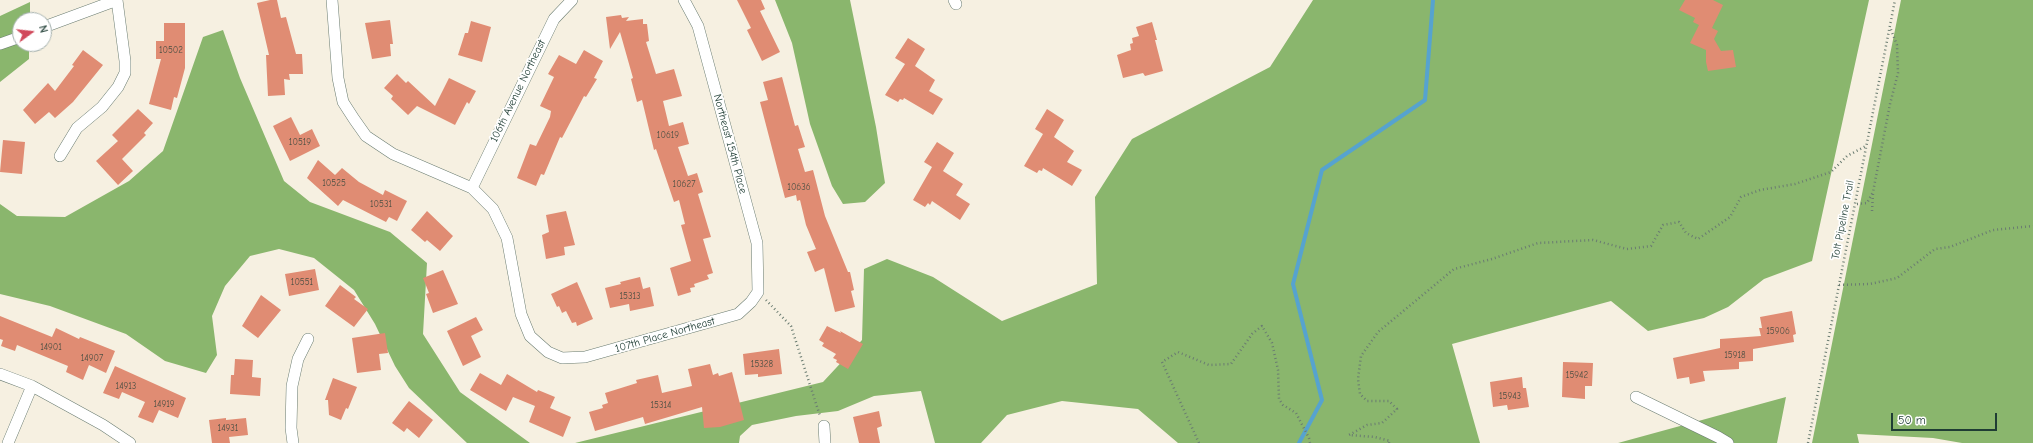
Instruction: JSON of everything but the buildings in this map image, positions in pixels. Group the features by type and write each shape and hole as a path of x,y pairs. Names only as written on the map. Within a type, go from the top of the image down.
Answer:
{"street":[{"path":"52,25 117,0 126,61 125,73 118,87 102,107 76,128 60,156"},
{"path":"332,0 338,78 343,102 366,136 393,154 472,188"},
{"name":"106th Avenue Northeast","path":"472,188 554,19 572,0"},
{"name":"Northeast 154th Place","path":"684,0 698,26 758,243 758,292"},
{"path":"0,44 12,39"},
{"name":"107th Place Northeast","path":"472,188 493,209 507,238 521,314 530,336 548,352 562,358 585,357 738,314 751,302 758,292"},
{"path":"293,443 291,428 292,386 298,360 308,339"},
{"path":"0,374 32,386 103,425 130,443"},
{"path":"8,443 32,386"},
{"path":"1636,398 1715,435 1728,443"},
{"path":"824,426 826,443"}],"path":[{"name":"Tolt Pipeline Trail","path":"1808,443 1895,0"},
{"path":"1872,211 1890,104 1898,73 1897,45 1890,26"},
{"path":"1389,443 1390,441 1375,437 1349,435 1367,425 1382,423 1397,409 1388,401 1367,401 1360,394 1358,379 1361,356 1378,332 1454,269 1492,259 1538,243 1593,240 1628,249 1651,246 1663,225 1679,222 1686,233 1698,239 1730,217 1741,198 1760,190 1795,184 1832,172 1847,156 1866,146"},
{"path":"1857,204 1867,203 1874,192"},
{"path":"1839,285 1870,284 1897,278 1935,249 1950,247 1993,230 2033,226"},
{"path":"758,292 791,326 824,426"},
{"path":"1199,443 1162,362 1178,352 1210,365 1231,364 1252,334 1262,326 1272,343 1278,370 1279,399 1283,405 1296,412 1310,443"}],"green space":[{"path":"775,0 850,0 876,127 885,183 865,202 843,204 832,186 810,124 792,43"},
{"path":"1313,0 1869,0 1812,261 1764,279 1728,307 1704,318 1648,331 1611,301 1452,344 1480,443 1178,443 1138,409 1062,401 1007,415 981,443 935,443 921,391 874,396 838,411 796,416 752,425 740,436 739,443 575,443 823,382 862,340 864,269 887,259 933,277 1002,321 1097,284 1095,197 1132,139 1270,67"},
{"path":"1901,0 2033,0 2033,443 1962,443 1933,438 1857,434 1859,443 1812,443"},
{"path":"30,2 30,12 12,12 12,52 29,52 29,59 0,82 0,16"},
{"path":"223,30 240,78 284,181 310,202 390,232 427,263 423,334 460,392 530,443 467,443 409,388 395,366 375,324 354,290 314,258 279,249 250,256 225,286 212,316 217,355 206,373 165,361 126,334 50,306 0,294 0,204 17,216 65,217 129,181 163,151 203,37"},
{"path":"1786,397 1777,443 1618,443"}],"waterway":[{"path":"1299,443 1322,400 1293,284 1322,170 1425,100 1433,0"}]}
